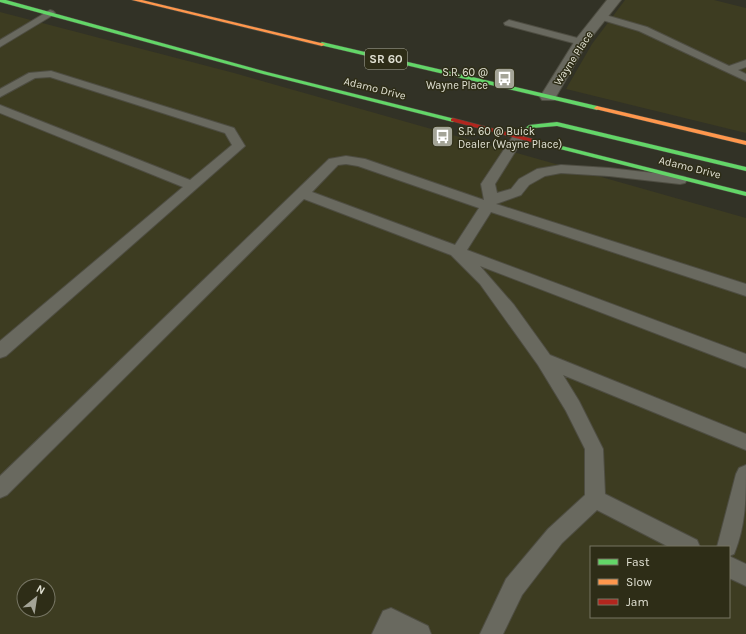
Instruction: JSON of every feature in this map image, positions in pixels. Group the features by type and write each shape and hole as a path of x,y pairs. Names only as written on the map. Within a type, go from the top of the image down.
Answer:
{"main road":[{"name":"Adamo Drive","path":"0,0 265,73 746,194"},
{"name":"SR 60","path":"135,0 746,143"},
{"path":"519,136 532,126 557,124 746,169"}],"street":[{"name":"Wayne Place","path":"548,97 581,42 602,17 611,0"}],"lane":[{"path":"0,44 50,13"},
{"path":"602,17 643,29 746,78"},
{"path":"509,23 581,42"},
{"path":"729,70 746,63"},
{"path":"0,94 33,75 51,74 230,131 239,146 0,351"},
{"path":"0,109 192,186"},
{"path":"489,203 488,184 519,136"},
{"path":"0,489 334,162 346,160 360,162 489,203 746,290"},
{"path":"457,253 489,203 516,192 524,182 542,172 561,169 609,172 706,183"},
{"path":"302,194 746,362"},
{"path":"457,253 485,280 544,360 573,406 594,449 595,499 555,536 514,587 490,634"},
{"path":"544,360 746,442"},
{"path":"727,546 746,474"},
{"path":"595,499 688,546"},
{"path":"730,567 746,575"},
{"path":"383,634 391,619 420,634"}],"shaded area":[{"path":"625,0 714,0 746,8 746,133 566,89 592,44"},
{"path":"0,12 234,73 746,218 746,634 0,634"}],"traffic: fast":[{"path":"0,0 265,73 453,120"},
{"path":"322,44 597,108"},
{"path":"519,136 531,126 557,124 746,169"},
{"path":"558,147 746,194"}],"traffic: slow":[{"path":"135,0 322,44"},
{"path":"597,108 746,143"}],"traffic: jam":[{"path":"453,120 558,147"}],"place":[{"name":"S.R. 60 @ Wayne Place","path":"504,78"},
{"name":"S.R. 60 @ Buick Dealer (Wayne Place)","path":"442,137"}]}
